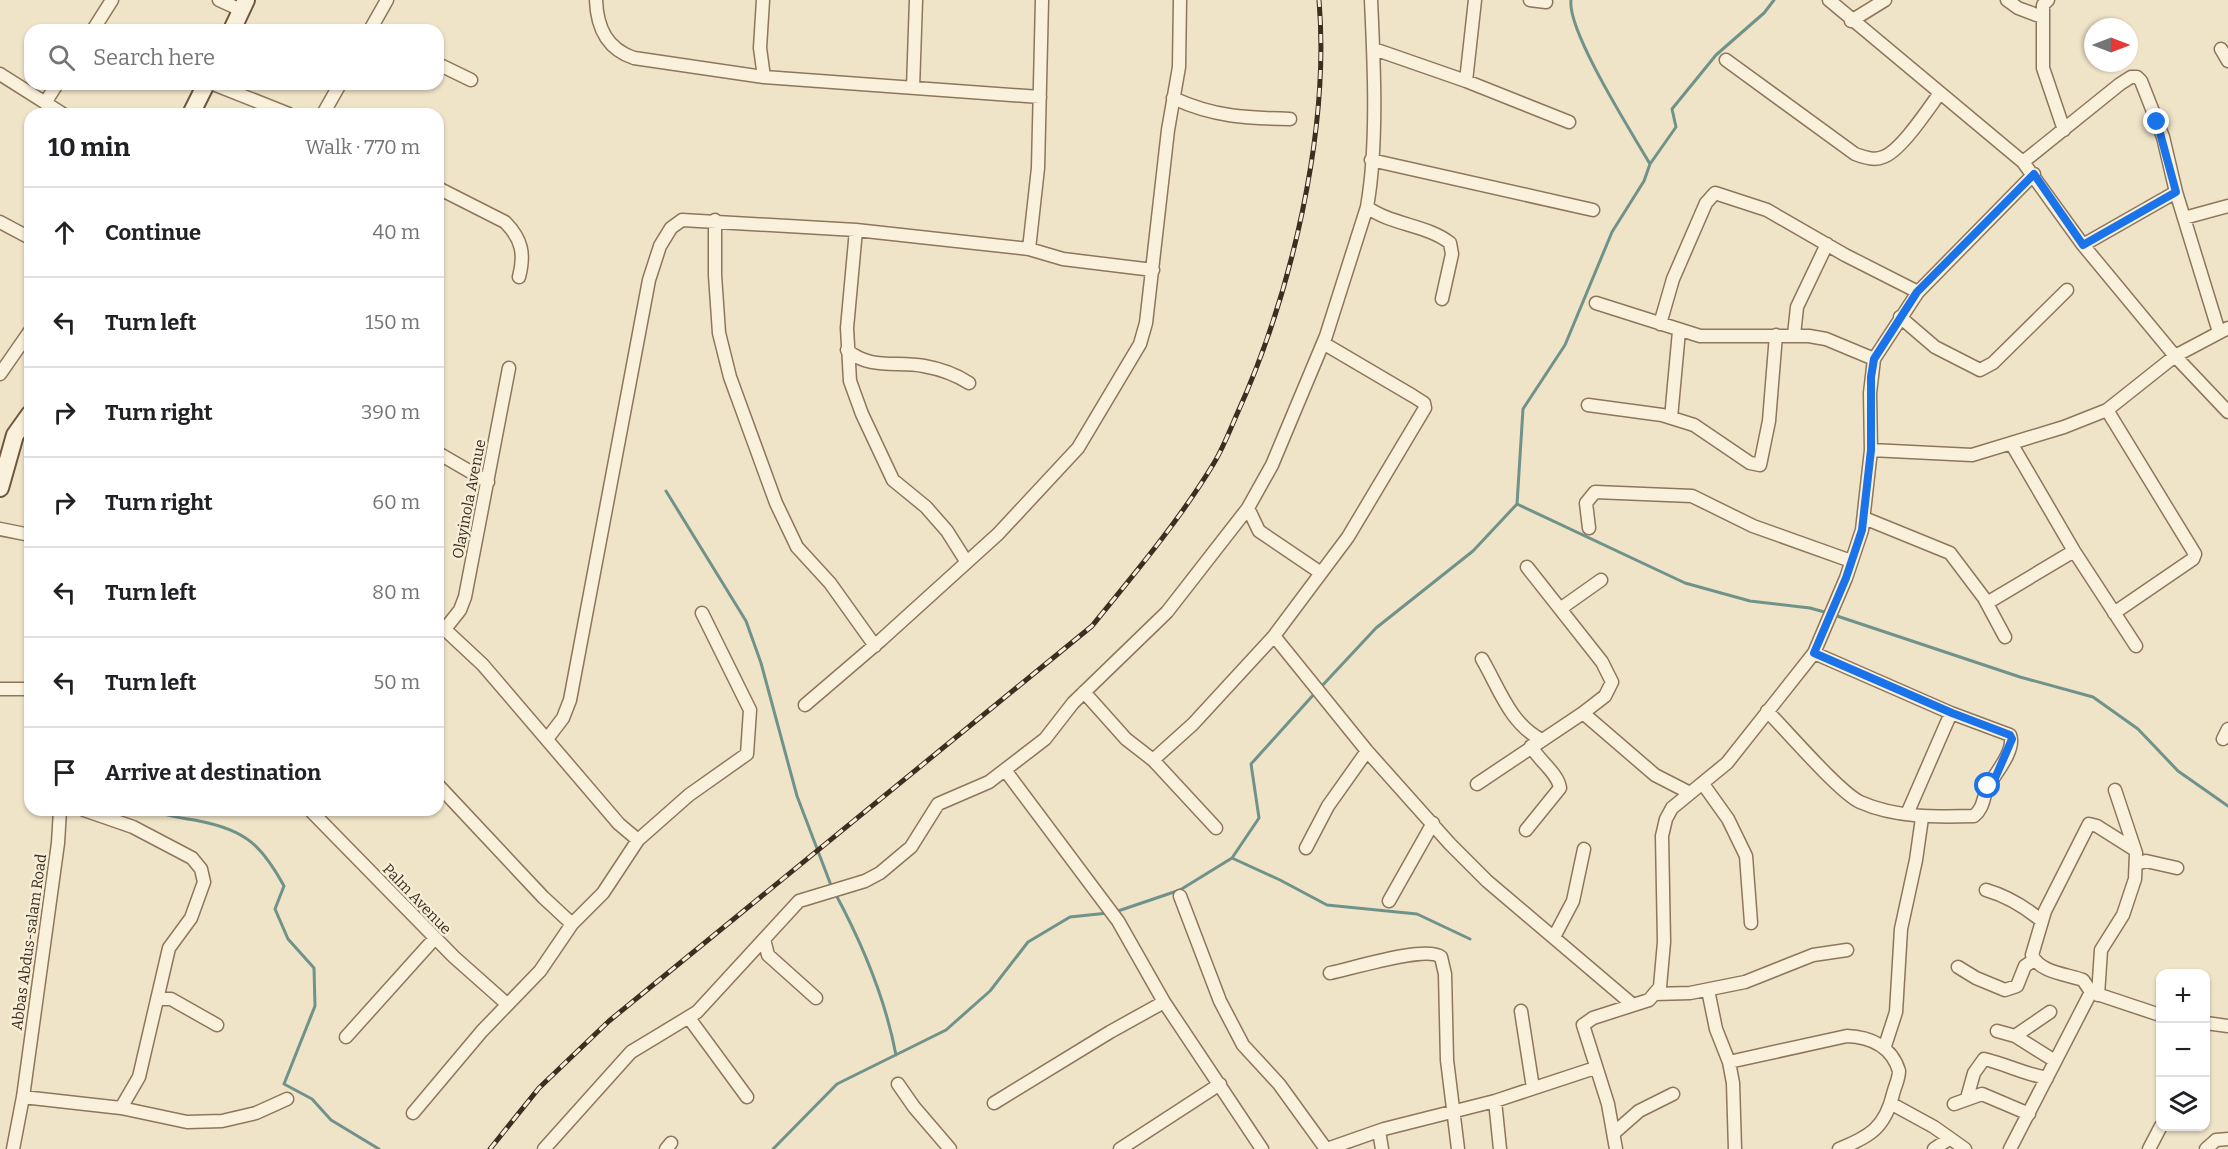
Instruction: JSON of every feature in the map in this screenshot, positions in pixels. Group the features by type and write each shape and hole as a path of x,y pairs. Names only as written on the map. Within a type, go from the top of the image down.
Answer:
{"street":[{"path":"97,24 112,0"},
{"path":"219,0 244,5 235,24"},
{"path":"373,24 387,0"},
{"path":"596,0 598,17 608,44 619,53 634,58 764,77 1040,97"},
{"path":"763,0 760,48 764,77"},
{"path":"913,88 916,0"},
{"path":"1029,249 1038,168 1042,0"},
{"path":"805,705 998,534 1078,448 1140,344 1146,323 1173,98 1179,67 1180,0"},
{"path":"547,1148 631,1052 688,1018 799,902 865,881 880,873 910,847 938,804 989,782 1050,734 1084,692 1167,612 1248,508 1272,465 1323,343 1367,207 1371,160 1374,48 1371,0"},
{"path":"1466,81 1475,0"},
{"path":"1530,0 1546,2"},
{"path":"1830,0 1851,21 2023,162 2034,174 2083,245 2175,356 2228,412"},
{"path":"1851,21 1885,0"},
{"path":"2007,0 2018,8 2042,17"},
{"path":"2048,0 2043,5 2042,17 2043,68 2064,130"},
{"path":"1374,48 1569,122"},
{"path":"2221,48 2228,61"},
{"path":"1726,60 1855,154 1869,159 1882,158 1893,152 1940,93"},
{"path":"444,67 471,80"},
{"path":"0,74 24,89"},
{"path":"1871,450 1972,455 2064,428 2107,410 2175,356 2223,330 2184,218 2163,137 2141,81 2137,77 2131,77 2120,84 2023,162"},
{"path":"25,90 53,108"},
{"path":"45,103 53,90"},
{"path":"194,108 203,90"},
{"path":"228,90 274,108"},
{"path":"326,108 337,90"},
{"path":"1173,98 1212,114 1246,118 1290,119"},
{"path":"1371,160 1593,210"},
{"path":"1616,1149 1609,1109 1583,1025 1593,1018 1649,1000 1660,987 1663,970 1664,825 1672,808 1727,763 1814,653 1851,561 1864,518 1871,450 1870,385 1874,359 1917,292 2034,174"},
{"path":"444,191 505,222 513,230 523,252 524,260 519,277"},
{"path":"2083,245 2176,192"},
{"path":"1660,324 1673,279 1706,202 1715,193 1767,210 1917,292"},
{"path":"2184,218 2228,206"},
{"path":"1367,207 1387,220 1450,243 1452,254 1442,299"},
{"path":"547,739 563,718 570,700 649,280 660,246 670,228 682,220 715,220 856,230 1029,249 1063,260 1153,270"},
{"path":"715,220 715,284 719,333 730,377 776,503 797,547 830,584 874,646"},
{"path":"0,222 24,235"},
{"path":"856,230 848,298 847,350 850,381 862,414 893,480 926,507 947,531 966,561"},
{"path":"1794,335 1797,307 1827,244"},
{"path":"1900,317 1935,347 1980,370 1993,363 2067,290"},
{"path":"1596,303 1679,331 1701,336 1794,335 1826,339 1874,359"},
{"path":"1671,418 1679,331"},
{"path":"1588,405 1671,418 1694,425 1750,463 1760,465 1769,422 1776,335"},
{"path":"0,374 24,340"},
{"path":"1153,760 1193,724 1274,636 1348,537 1425,408 1424,403 1323,343"},
{"path":"847,350 862,361 924,366 942,370 969,383"},
{"name":"Olayinola Avenue","path":"444,623 460,610 465,597 509,368"},
{"path":"2107,410 2195,554 2193,558 2114,614"},
{"path":"0,488 15,435 24,422"},
{"path":"2011,442 2074,551 2136,646"},
{"path":"444,456 488,482"},
{"path":"1589,528 1587,503 1595,492 1684,495 1753,526 1851,561"},
{"path":"1248,508 1259,531 1322,573"},
{"path":"1864,518 1950,553 1987,603 2005,637"},
{"path":"0,529 24,534"},
{"path":"1987,603 2074,551"},
{"path":"1477,784 1583,713 1605,696 1612,682 1602,662 1527,567"},
{"path":"1560,609 1601,580"},
{"path":"413,1113 507,1004 545,964 572,924 603,893 638,840 689,795 747,754 750,710 702,613"},
{"path":"444,629 472,653 618,824 638,840"},
{"path":"1274,636 1333,706 1367,752 1487,881 1634,1005"},
{"path":"1767,711 1844,790 1860,802 1922,818 1974,816 1978,813 1988,786 1996,776 2012,739 2002,731 1952,713 1814,653"},
{"path":"1482,659 1516,720 1531,735 1559,783 1560,788 1526,830"},
{"path":"0,689 24,688"},
{"path":"1084,692 1126,739 1153,760 1216,828"},
{"path":"1583,713 1654,775 1690,793"},
{"path":"1907,814 1952,713"},
{"path":"1306,848 1328,806 1367,752"},
{"path":"1005,770 1118,921 1164,1002 1262,1149"},
{"path":"1703,784 1728,819 1746,856 1751,923"},
{"path":"2010,1149 2055,1061 2095,994 2101,950 2120,925 2134,879 2135,850 2115,790"},
{"path":"444,791 543,897 572,924"},
{"name":"Abbas Abdus-salam Road","path":"13,1149 23,1097 58,843 60,816"},
{"path":"101,816 133,827 192,858 201,869 204,882 191,918 169,948 158,999 149,1025 140,1077 121,1108"},
{"name":"Palm Avenue","path":"316,816 435,938 507,1004"},
{"path":"1885,1046 1896,1012 1901,929 1916,860 1922,818"},
{"path":"1389,902 1432,823"},
{"path":"2135,850 2097,826 2089,824 2068,862 2042,921 2033,949 2034,960 2048,970 2084,980 2095,994 2156,1014"},
{"path":"1554,937 1573,901 1584,849"},
{"path":"2136,864 2146,861 2177,868"},
{"path":"1986,890 2001,894 2042,921"},
{"path":"1180,896 1220,1001 1243,1045 1279,1084 1327,1149 1379,1131 1495,1101 1595,1068"},
{"path":"345,1037 435,938"},
{"path":"764,939 768,955 816,998"},
{"path":"1654,994 1708,990 1755,980 1778,967 1813,955 1847,950"},
{"path":"1330,973 1419,953 1438,953 1442,957 1452,1113 1458,1149"},
{"path":"1958,967 1976,978 2006,990 2017,986 2025,966 2034,960"},
{"path":"1708,990 1716,1029 1729,1062 1733,1083 1735,1149"},
{"path":"158,999 171,999 217,1026"},
{"path":"994,1103 1164,1002"},
{"path":"1521,1011 1533,1088"},
{"path":"2015,1036 2050,1012"},
{"path":"688,1018 747,1097"},
{"path":"2210,1024 2228,1026"},
{"path":"1997,1031 2015,1036 2055,1061"},
{"path":"1729,1062 1847,1036 1862,1037 1885,1046 1899,1071 1892,1104 1876,1131 1839,1149"},
{"path":"1967,1098 1974,1073 1984,1059 2001,1063 2025,1074 2047,1078"},
{"path":"898,1084 914,1107 950,1149"},
{"path":"1119,1149 1220,1084"},
{"path":"1614,1133 1639,1111 1673,1094"},
{"path":"1954,1104 1982,1094 2029,1114"},
{"path":"23,1097 121,1108 188,1122 222,1121 256,1113 287,1099"},
{"path":"1495,1101 1500,1149"},
{"path":"1892,1104 1934,1127 1965,1149"},
{"path":"1609,1109 1639,1111"},
{"path":"1379,1131 1382,1149"},
{"path":"2149,1149 2158,1131"},
{"path":"1934,1149 1949,1138"},
{"path":"2206,1149 2216,1140 2228,1139"}],"waterway":[{"path":"1571,0 1573,15 1589,57 1650,164"},
{"path":"1320,688 1376,628 1473,551 1517,504 1523,409 1565,345 1612,232 1644,181 1650,164 1676,127 1672,109 1716,55 1764,13 1774,0"},
{"path":"666,491 746,621 761,663 797,796 832,888"},
{"path":"1517,504 1685,583 1750,601 1810,608 1828,613"},
{"path":"1834,615 2020,677 2093,697 2138,729 2178,771 2228,806"},
{"path":"1115,912 1180,890 1232,858 1259,818 1251,764 1315,693"},
{"path":"169,816 215,825 241,835 260,850 276,872 284,886 275,909 288,939 314,968 315,1006 284,1084 312,1099 331,1120 379,1149"},
{"path":"1232,858 1327,905 1417,914 1470,939"},
{"path":"835,893 872,972 886,1013 896,1055"},
{"path":"773,1149 837,1084 946,1030 990,991 1028,942 1070,917 1108,913"}],"railway":[{"path":"490,1149 539,1088 609,1021 1092,626 1171,526 1214,463 1226,439 1256,367 1290,265 1312,157 1318,103 1321,51 1319,0"}],"route":[{"path":"1988,786 2006,756 2012,739 2010,735 1952,713 1814,653 1846,578 1862,530 1871,450 1870,393 1874,359 1917,292 2034,174 2083,245 2176,192 2163,137 2157,122"}]}
